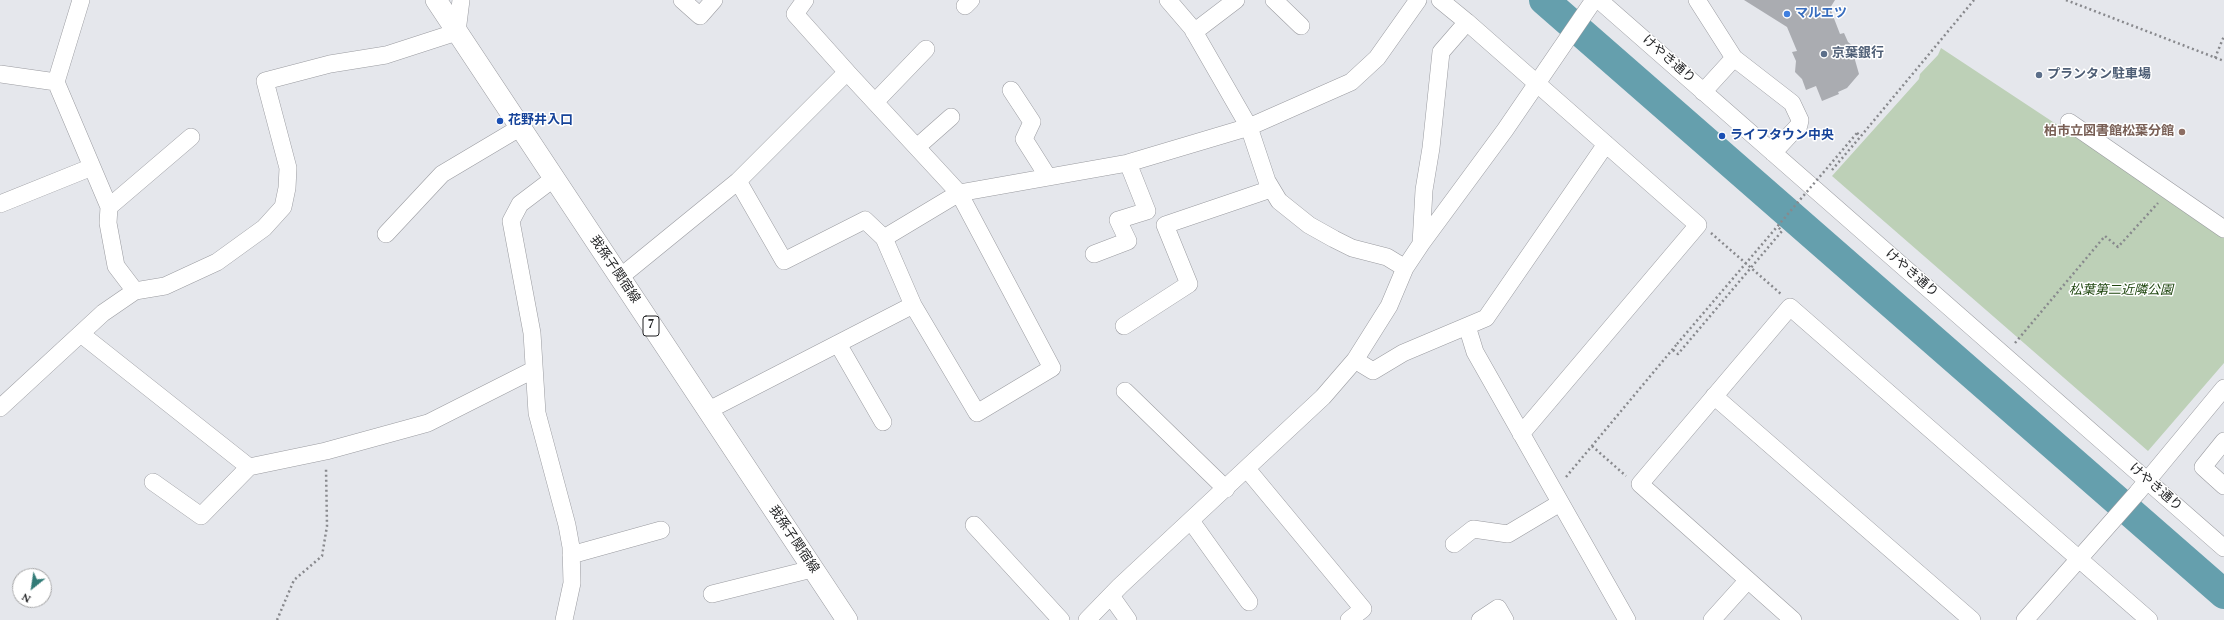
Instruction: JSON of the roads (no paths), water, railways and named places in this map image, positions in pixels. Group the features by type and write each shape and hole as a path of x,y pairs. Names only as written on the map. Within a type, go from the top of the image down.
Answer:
{"main road":[{"name":"我孫子関宿線","path":"436,0 521,127 553,179 847,620"}],"street":[{"path":"81,0 56,82 110,207 108,223 116,266 135,291"},
{"path":"0,408 103,313 135,291 165,286 217,262 264,228 282,207 287,188 288,168 265,81 330,64 386,55 457,32 461,0"},
{"path":"682,0 700,16 714,0"},
{"path":"738,181 784,261 865,220 884,238 913,305 977,413 1052,368 959,193 795,14 805,0"},
{"path":"1168,0 1194,32 1249,126 1267,181 1279,201 1309,225 1352,248 1387,257 1405,268"},
{"path":"1194,32 1236,0"},
{"path":"1274,0 1301,26"},
{"path":"884,238 959,193 1128,164 1249,126 1351,82 1377,58 1418,0"},
{"path":"1440,0 1698,225 1521,434"},
{"path":"1087,620 1323,397 1355,360 1389,306 1405,268 1505,130 1594,0"},
{"name":"けやき通り","path":"1599,0 2224,548"},
{"path":"1697,0 1734,58 1792,102 1800,120 1799,125 1773,153"},
{"path":"1421,244 1424,190 1431,148 1441,52 1467,22"},
{"path":"875,102 926,49"},
{"path":"1703,92 1734,58"},
{"path":"619,278 738,181 847,72"},
{"path":"0,74 56,82"},
{"path":"1011,90 1032,122 1024,139 1048,177"},
{"path":"917,147 952,117"},
{"path":"2069,122 2224,229"},
{"path":"386,234 442,174 521,127"},
{"path":"110,207 190,138"},
{"path":"1355,360 1373,371 1403,353 1486,318 1606,144"},
{"path":"1094,254 1128,241 1118,220 1147,211 1128,164"},
{"path":"0,204 92,167"},
{"path":"553,179 520,204 511,221 532,333 533,370 537,413 567,526 571,555 572,583 564,620"},
{"path":"1124,326 1189,284 1164,225 1271,189"},
{"path":"707,411 913,305"},
{"path":"1793,620 1640,484 1790,308 2149,620"},
{"path":"1467,326 1475,352 1627,620"},
{"path":"81,334 249,467"},
{"path":"838,344 883,422"},
{"path":"152,482 202,516 249,467 326,451 428,423 533,370"},
{"path":"1125,391 1226,489"},
{"path":"2025,620 2222,395"},
{"path":"1714,396 1972,620"},
{"path":"2223,445 2203,467 2224,486"},
{"path":"1247,469 1363,609 1349,620"},
{"path":"1454,544 1473,529 1508,534 1557,497"},
{"path":"1191,521 1249,602"},
{"path":"974,525 1062,620"},
{"path":"571,555 661,530"},
{"path":"712,594 812,569"},
{"path":"1712,620 1748,580"},
{"path":"1111,596 1128,620"},
{"path":"1480,620 1498,608 1505,620"}],"waterway":[{"path":"1544,0 2224,594"}],"place":[{"name":"マルエツ","path":"1787,14"},
{"name":"京葉銀行","path":"1824,54"},
{"name":"プランタン駐車場","path":"2039,75"},
{"name":"花野井入口","path":"500,121"},
{"name":"柏市立図書館松葉分館","path":"2182,132"},
{"name":"ライフタウン中央","path":"1722,136"}],"park label":[{"name":"松葉第二近隣公園","path":"2121,291"}]}
